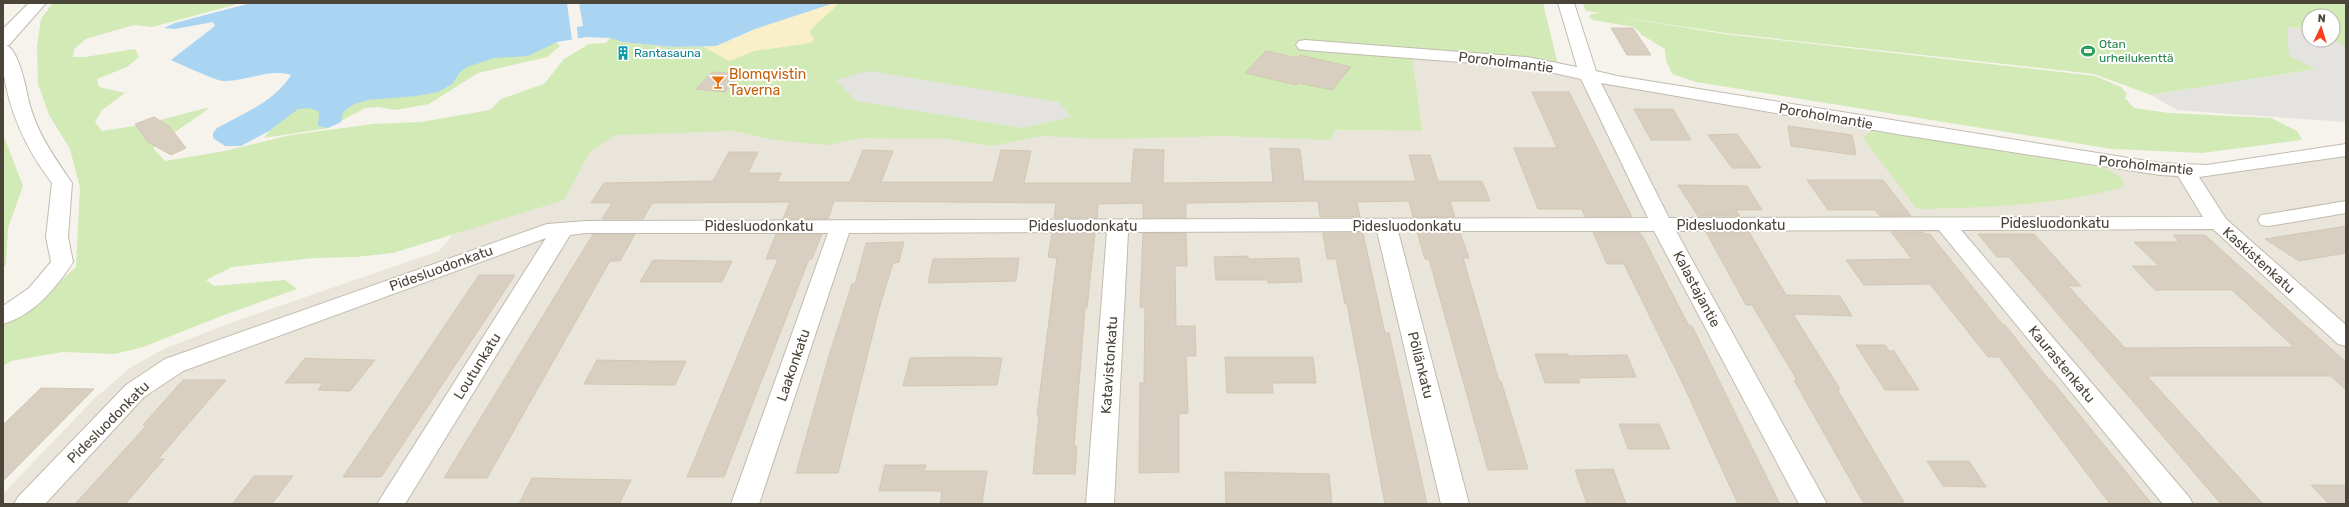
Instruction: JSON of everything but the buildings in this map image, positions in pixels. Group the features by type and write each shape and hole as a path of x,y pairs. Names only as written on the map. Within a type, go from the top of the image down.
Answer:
{"street":[{"path":"3,41 8,33 25,19 38,3"},
{"name":"Kalastajantie","path":"1566,3 1588,74 1663,225 1813,504"},
{"name":"Poroholmantie","path":"1305,45 1527,62 1903,129 2134,166 2185,171 2233,168 2346,150"},
{"path":"3,50 12,64 26,125 44,160 62,183 57,237 62,262 51,280 36,295 3,316"},
{"name":"Kaskistenkatu","path":"2185,171 2218,223 2346,338"},
{"path":"2269,220 2346,207"},
{"name":"Kaurastenkatu","path":"1944,223 2179,504"},
{"name":"Pidesluodonkatu","path":"28,504 135,391 174,365 547,230 563,228 841,226 2218,223"},
{"name":"Katavistonkatu","path":"1100,504 1118,225"},
{"name":"Laakonkatu","path":"745,504 841,226"},
{"name":"Pöllänkatu","path":"1386,226 1454,504"},
{"name":"Loutunkatu","path":"391,504 563,228"}],"shaded area":[{"path":"2287,27 2301,29 2301,48 2341,48 2341,44 2346,47 2346,122 2177,110 2151,95 2316,69 2289,56"},
{"path":"1412,54 1527,62 2185,171 2346,150 2346,504 3,504 3,494 94,399 131,367 166,348 233,322 439,251 546,125 1422,131"},
{"path":"868,71 1059,102 1071,117 1023,128 856,101 836,80"}],"green space":[{"path":"53,3 241,3 152,27 134,25 86,39 74,49 73,57 85,57 135,49 139,57 127,67 97,79 99,87 125,93 102,110 95,122 102,131 141,125 210,107 153,148 165,161 225,151 291,135 373,124 421,122 490,110 501,99 544,84 564,59 589,44 606,43 610,38 623,42 673,47 716,46 834,3 1543,3 1559,69 1412,54 1422,131 1335,130 1330,140 1223,136 1102,139 1042,136 991,146 946,139 861,138 829,145 774,140 734,131 615,135 590,152 564,200 393,253 356,257 314,258 232,267 206,280 214,286 285,280 297,289 224,315 143,347 115,354 62,352 11,361 3,366 3,324 24,312 76,267 80,188 70,149 49,115 38,84 37,46 41,19"},
{"path":"1583,3 2346,3 2346,47 2341,44 2341,8 2301,8 2301,29 2287,27 2317,69 2151,95 2094,74 1725,33 1601,14 1724,34 2095,76 2121,87 2127,94 2125,98 2134,108 2169,113 2271,118 2297,131 2302,140 2202,153 2112,149 1696,82 1672,74 1666,60 1665,49 1642,35 1634,27 1593,20 1589,17 1591,14 1601,13 1586,11"},
{"path":"556,42 560,46 547,57 478,73 429,104 395,110 379,107 365,108 328,128 264,138 269,131 309,94"},
{"path":"1872,130 2105,168 2122,178 2124,187 2047,202 1969,208 1917,209 1863,138"},
{"path":"3,134 23,186 8,228 6,264 3,269"}],"sand":[{"path":"838,3 816,24 810,32 814,39 811,43 754,51 729,61 702,46 726,43 755,29"}],"water":[{"path":"251,3 834,3 755,29 716,46 673,47 623,42 610,38 586,37 557,42 528,56 494,58 467,67 460,72 452,84 438,92 416,96 368,100 354,104 343,112 341,122 328,128 318,126 319,112 310,108 298,109 269,131 241,146 225,146 213,138 213,133 217,128 267,100 291,75 274,73 232,81 223,81 214,78 171,60 215,26 213,22 175,29 164,28 175,23"}],"pier":[{"path":"567,3 579,3 583,26 577,27 578,39 572,40"}],"place":[{"name":"Otan urheilukenttä","path":"2088,51"},
{"name":"Rantasauna","path":"623,53"},
{"name":"Blomqvistin Taverna","path":"718,82"}]}
